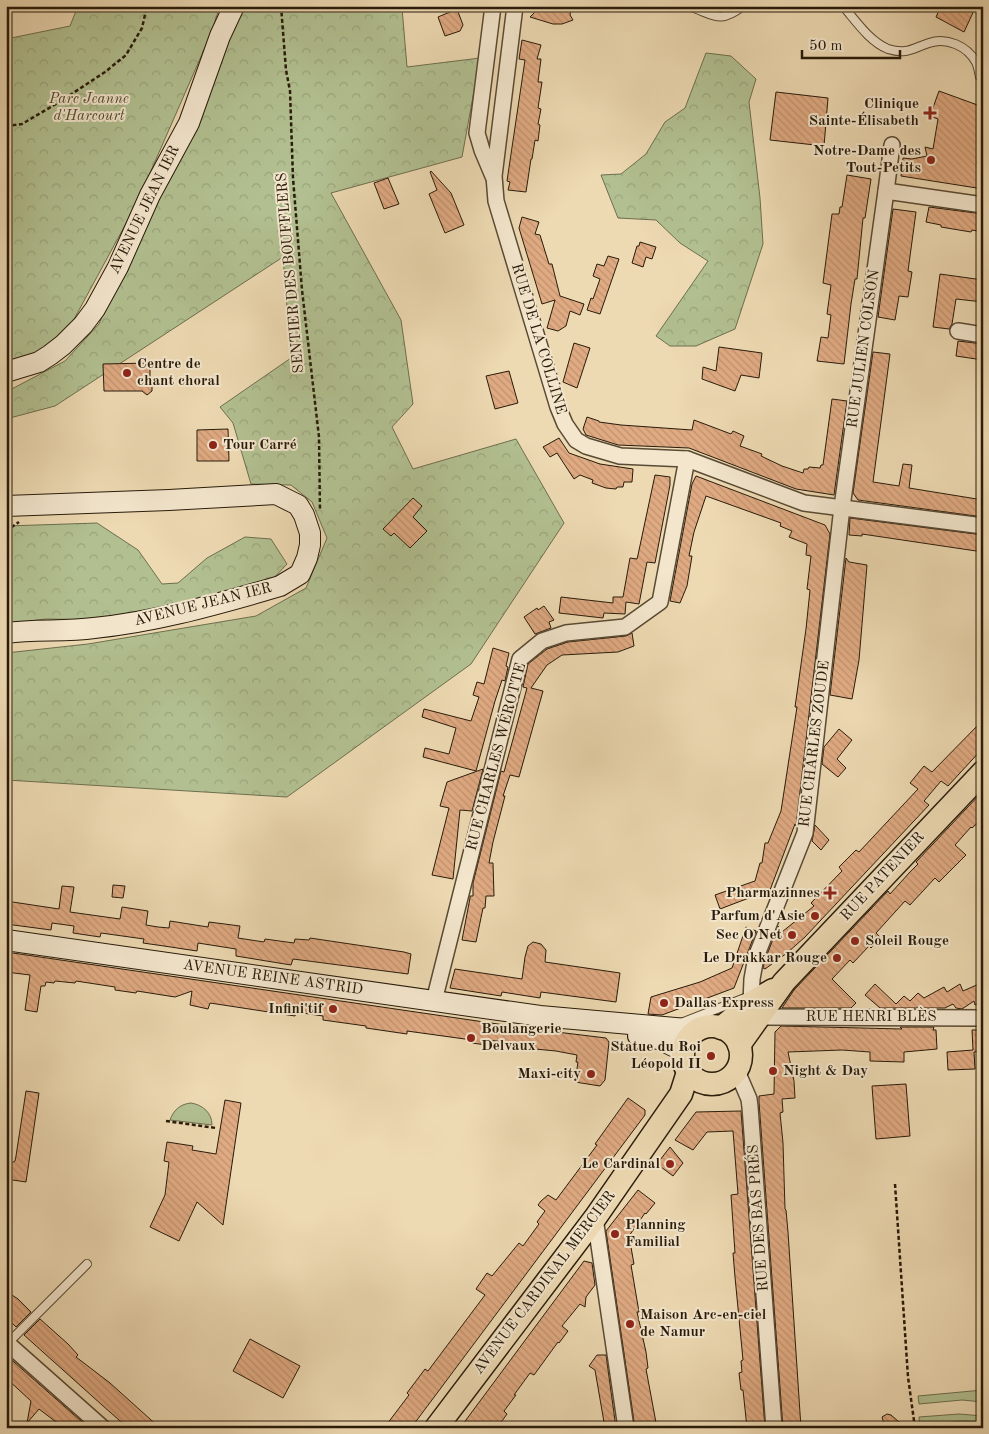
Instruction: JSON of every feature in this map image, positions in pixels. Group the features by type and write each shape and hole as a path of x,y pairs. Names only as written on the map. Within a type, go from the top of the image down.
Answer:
{"main road":[{"name":"AVENUE JEAN IER","path":"6,372 40,362 50,355 83,325 94,310 118,267 150,195 188,123 220,36 234,6"},
{"name":"AVENUE JEAN IER","path":"6,506 276,494 298,505 304,515 310,533 307,558 300,574 280,586 150,621 92,628 25,630 6,633"},
{"name":"RUE PATENIER","path":"721,1028 784,982 983,772"},
{"name":"AVENUE REINE ASTRID","path":"6,940 540,1016 698,1030"},
{"name":"RUE PATENIER","path":"739,1045 754,1005"},
{"name":"AVENUE REINE ASTRID","path":"540,1016 611,1032 659,1039 685,1062"},
{"path":"706,1027 721,1028 732,1034 739,1045 741,1058 737,1071 728,1080 711,1085 698,1082 685,1062 686,1042 698,1030 706,1027"},
{"name":"AVENUE CARDINAL MERCIER","path":"436,1428 596,1218 652,1137 681,1094 685,1062"},
{"name":"AVENUE CARDINAL MERCIER","path":"652,1137 689,1100 711,1085"}],"street":[{"path":"492,6 477,133 482,150 494,176"},
{"path":"494,176 515,6"},
{"name":"RUE JULIEN COLSON","path":"842,507 892,145"},
{"name":"RUE DE LA COLLINE","path":"494,176 496,201 558,407 576,440 586,446 620,456 687,459 804,503 983,526"},
{"path":"886,190 983,205"},
{"path":"958,331 983,335"},
{"name":"RUE CHARLES WÉROTTE","path":"434,1001 520,659 542,642 566,633 625,627 660,602 687,459"},
{"name":"RUE CHARLES ZOUDE","path":"754,1005 756,957 805,833 842,507"},
{"name":"RUE HENRI BLÈS","path":"754,1005 983,1018"},
{"name":"RUE DES BAS PRÉS","path":"737,1071 750,1100 774,1428"},
{"path":"596,1218 626,1428"},
{"path":"7,1342 103,1428"}],"lane":[{"path":"688,6 719,18 732,15 743,6"},
{"path":"843,6 869,37 888,48 907,52 931,42 946,41 964,48 976,63 980,77 983,78"},
{"path":"674,1028 677,1024 754,1005"},
{"path":"7,1342 87,1264"}],"path":[{"path":"6,126 22,124 61,101 105,72 126,55 142,28 147,6"},
{"name":"SENTIER DES BOUFFLERS","path":"281,6 286,70 290,91 293,178 302,290 319,437 320,514 319,524 310,533"},
{"path":"166,1121 216,1128"},
{"path":"895,1184 908,1377 915,1428"}],"green space":[{"name":"Parc Jeanne d'Harcourt","path":"78,6 220,6 210,36 136,205 66,334 6,370 6,39 70,26"},
{"path":"239,6 407,6 402,8 407,67 480,58 462,157 331,193 401,320 413,404 392,427 413,469 516,439 564,523 471,664 287,797 6,780 6,653 88,644 256,616 306,588 327,538 312,502 291,485 251,484 233,423 220,407 291,358 283,257 55,406 6,419 6,392 65,361 99,324"},
{"path":"706,53 731,56 756,79 749,102 760,198 763,244 735,329 696,346 670,346 656,336 708,261 680,243 656,220 618,218 601,175 621,174 646,154 665,122 685,108"},
{"path":"97,523 138,550 162,584 178,583 207,558 245,537 271,539 287,564 270,582 103,620 46,619 6,624 6,526"},
{"path":"191,1103 209,1113 212,1125 170,1120 178,1108"},
{"path":"983,1390 983,1402 962,1400 919,1404 918,1396"},
{"path":"959,1414 983,1416 983,1423 956,1421 920,1428 919,1417"}],"building":[{"path":"541,6 572,6 570,15 573,20 562,24 553,24 530,17"},
{"path":"941,6 976,6 964,32 936,17"},
{"path":"457,9 463,25 460,31 445,36 438,17"},
{"path":"522,40 541,45 537,59 541,59 538,82 542,82 538,108 541,109 538,124 540,125 538,141 535,140 526,192 508,190 510,182 507,181 525,60 519,59"},
{"path":"939,91 983,107 983,136 981,135 977,164 983,165 983,189 901,176 903,158 912,159 927,156 925,147 933,149 938,119 930,116"},
{"path":"776,92 828,98 824,146 770,140"},
{"path":"431,171 451,193 464,225 445,233 429,194 437,190"},
{"path":"847,175 871,179 865,218 863,218 857,279 855,279 851,304 844,364 817,361 821,337 828,338 831,315 827,314 831,285 823,283 832,214 839,214 840,207 842,207"},
{"path":"388,178 399,204 384,209 374,183"},
{"path":"929,207 983,214 983,232 941,227 941,225 926,222"},
{"path":"893,209 916,212 908,271 912,272 908,297 899,296 895,320 878,317"},
{"path":"522,217 539,222 535,234 540,235 549,264 552,264 560,296 584,304 580,315 570,311 566,326 558,331 547,328 555,300 542,304 519,228"},
{"path":"640,242 656,247 652,259 646,257 643,267 632,263"},
{"path":"608,256 619,259 600,314 587,310 600,279 593,276 597,264 604,266"},
{"path":"940,274 983,280 983,302 956,299 952,324 949,329 933,327"},
{"path":"958,341 983,344 983,360 956,356"},
{"path":"574,343 590,348 577,388 563,382"},
{"path":"719,347 762,353 759,378 741,375 735,391 702,379 703,367 716,371"},
{"path":"873,352 890,354 873,482 899,486 903,464 912,465 909,488 983,500 983,517 858,500 853,493"},
{"name":"Centre de chant choral","path":"150,363 152,391 147,395 142,391 104,391 103,364"},
{"path":"509,371 518,403 495,409 486,376"},
{"path":"832,399 847,401 834,495 796,489 689,448 618,445 586,435 583,429 587,417 599,422 621,425 692,430 694,420 731,434 733,431 744,436 740,446 762,454 761,456 782,466 803,473 804,469 809,467 820,468 823,465"},
{"name":"Tour Carré","path":"228,429 229,461 197,461 197,430"},
{"path":"559,438 569,453 600,464 633,469 632,482 624,482 623,487 617,487 616,489 592,483 593,480 580,475 574,479 557,453 550,457 543,447"},
{"path":"655,475 670,477 670,485 655,563 647,562 639,604 626,602 625,614 604,613 603,618 559,613 561,597 613,603 613,597 623,597 630,558 637,559"},
{"path":"696,476 825,525 830,534 796,826 795,824 770,890 720,909 715,895 755,881 760,863 762,863 765,843 768,843 781,811 797,707 795,707 810,590 807,589 811,556 806,555 807,544 789,537 792,531 780,526 781,523 706,496 694,532 689,556 692,556 687,586 680,603 670,601 692,484"},
{"path":"413,498 422,506 413,517 427,531 410,548 394,533 391,536 383,529"},
{"path":"850,518 983,535 983,552 862,534 862,536 849,535"},
{"path":"846,558 849,562 867,565 859,660 852,699 830,695"},
{"path":"544,606 554,620 549,622 551,628 535,634 524,617 537,608 538,610"},
{"path":"632,633 634,646 618,652 562,655 547,665 531,688 543,691 519,777 510,775 503,796 505,796 489,863 493,863 494,896 486,896 485,908 483,908 476,942 462,940 470,896 473,896 473,883 501,771 504,772 527,688 523,687 528,664 547,649 568,642 626,636"},
{"path":"493,648 509,653 506,666 508,667 505,681 502,680 495,701 476,771 423,757 425,748 449,754 456,728 422,717 424,709 471,721 479,697 473,695 477,682 484,684"},
{"path":"983,720 983,748 948,786 941,781 924,801 929,805 805,937 787,953 765,969 763,968 778,926 782,932 814,906 811,903 842,871 839,867 856,850 859,852 918,789 910,783 924,766 932,772"},
{"path":"839,729 852,740 837,759 846,768 838,777 822,764 824,747"},
{"path":"483,769 472,811 460,810 453,879 432,875 449,808 440,806 447,782"},
{"path":"983,791 983,818 971,827 955,845 966,855 939,882 935,878 910,905 905,901 876,933 881,938 871,948 869,946 853,963 850,960 832,979 856,1003 851,1008 782,1008 794,990 888,891 890,894 918,864 916,862"},
{"path":"815,825 829,840 821,850 812,841"},
{"path":"113,885 125,886 123,898 112,897"},
{"path":"62,886 74,887 70,912 120,919 122,907 148,911 146,925 158,927 169,928 170,921 208,927 209,922 240,926 238,938 264,942 265,939 294,943 295,939 309,940 310,938 404,952 411,954 408,974 293,959 291,965 236,956 236,949 198,943 197,951 143,943 144,939 101,933 100,937 73,933 74,926 52,923 51,930 6,924 6,901 59,909"},
{"path":"746,927 756,931 734,988 662,1015 648,1014 651,997 700,982 732,968"},
{"path":"533,942 541,944 546,950 545,962 620,973 616,1002 541,992 540,998 502,992 501,996 450,988 455,969 522,979 528,946"},
{"path":"6,952 532,1029 606,1038 609,1042 605,1080 600,1086 575,1082 578,1062 576,1062 577,1055 514,1047 514,1043 487,1040 486,1045 472,1043 472,1040 407,1031 407,1034 366,1028 366,1026 323,1020 323,1016 296,1012 295,1016 210,1003 208,1009 190,1005 192,991 175,997 137,991 136,993 115,990 115,987 76,981 75,983 46,982 45,986 41,986 37,1012 25,1010 30,975 6,972"},
{"path":"875,984 896,1004 904,996 910,1001 918,993 924,998 944,987 947,992 960,984 963,991 979,984 983,990 983,1002 975,1005 974,1001 962,1009 956,1008 953,1004 945,1008 880,1008 865,995"},
{"path":"781,1026 902,1029 900,1027 934,1027 933,1030 936,1030 937,1049 904,1052 904,1062 870,1061 870,1052 842,1050 788,1052 794,1081 795,1098 782,1099 783,1112 780,1113 801,1428 783,1428 759,1102 759,1096 774,1094 775,1032"},
{"path":"972,1030 983,1030 983,1051 974,1052 975,1069 948,1070 947,1052 973,1050"},
{"path":"906,1084 910,1136 876,1139 872,1086"},
{"path":"26,1091 39,1093 26,1182 6,1179 6,1166 15,1161"},
{"path":"628,1098 645,1110 645,1115 411,1428 384,1428 409,1395 407,1393 425,1369 428,1371 485,1295 476,1289 487,1273 492,1276 519,1243 523,1246 539,1224 537,1222 545,1211 538,1205 548,1195 556,1200 597,1145 595,1144"},
{"path":"225,1100 241,1103 223,1225 197,1202 179,1241 150,1227 165,1195 169,1162 164,1161 167,1142 193,1146 192,1150 216,1154"},
{"path":"741,1111 765,1428 747,1428 743,1390 741,1390 739,1373 742,1372 741,1361 743,1360 733,1253 735,1253 731,1195 738,1194 733,1131 707,1132 693,1150 675,1140 696,1112"},
{"path":"670,1147 683,1163 673,1176 657,1164"},
{"path":"638,1190 655,1203 645,1213 629,1236 634,1264 631,1265 639,1312 637,1312 646,1352 648,1368 646,1369 657,1428 635,1428 606,1231"},
{"path":"584,1261 592,1263 595,1285 586,1297 585,1307 580,1304 562,1326 568,1331 534,1375 530,1373 504,1411 507,1414 497,1428 460,1428"},
{"path":"6,1291 18,1299 31,1312 16,1327 6,1317"},
{"path":"40,1319 68,1344 78,1355 76,1357 110,1383 160,1428 128,1428 24,1335"},
{"path":"250,1339 300,1366 283,1398 233,1371"},
{"path":"6,1355 89,1428 64,1428 39,1409 27,1423 31,1401 6,1378"},
{"path":"597,1355 606,1355 616,1428 605,1428 595,1370 589,1366"},
{"path":"887,1414 891,1415 906,1428 889,1428 884,1424 882,1417"}],"place":[{"name":"Clinique Sainte-Élisabeth","path":"930,113"},
{"name":"Notre-Dame des Tout-Petits","path":"931,160"},
{"name":"Centre de chant choral","path":"127,373"},
{"name":"Tour Carré","path":"213,445"},
{"name":"Pharmazinnes","path":"830,893"},
{"name":"Parfum d'Asie","path":"815,916"},
{"name":"Sec O Net","path":"792,935"},
{"name":"Soleil Rouge","path":"855,941"},
{"name":"Le Drakkar Rouge","path":"837,958"},
{"name":"Dallas Express","path":"664,1003"},
{"name":"Infini'tif","path":"333,1009"},
{"name":"Boulangerie Delvaux","path":"471,1038"},
{"name":"Statue du Roi Léopold II","path":"711,1056"},
{"name":"Night & Day","path":"773,1071"},
{"name":"Maxi-city","path":"591,1074"},
{"name":"Le Cardinal","path":"670,1164"},
{"name":"Planning Familial","path":"615,1234"},
{"name":"Maison Arc-en-ciel de Namur","path":"630,1324"}]}
